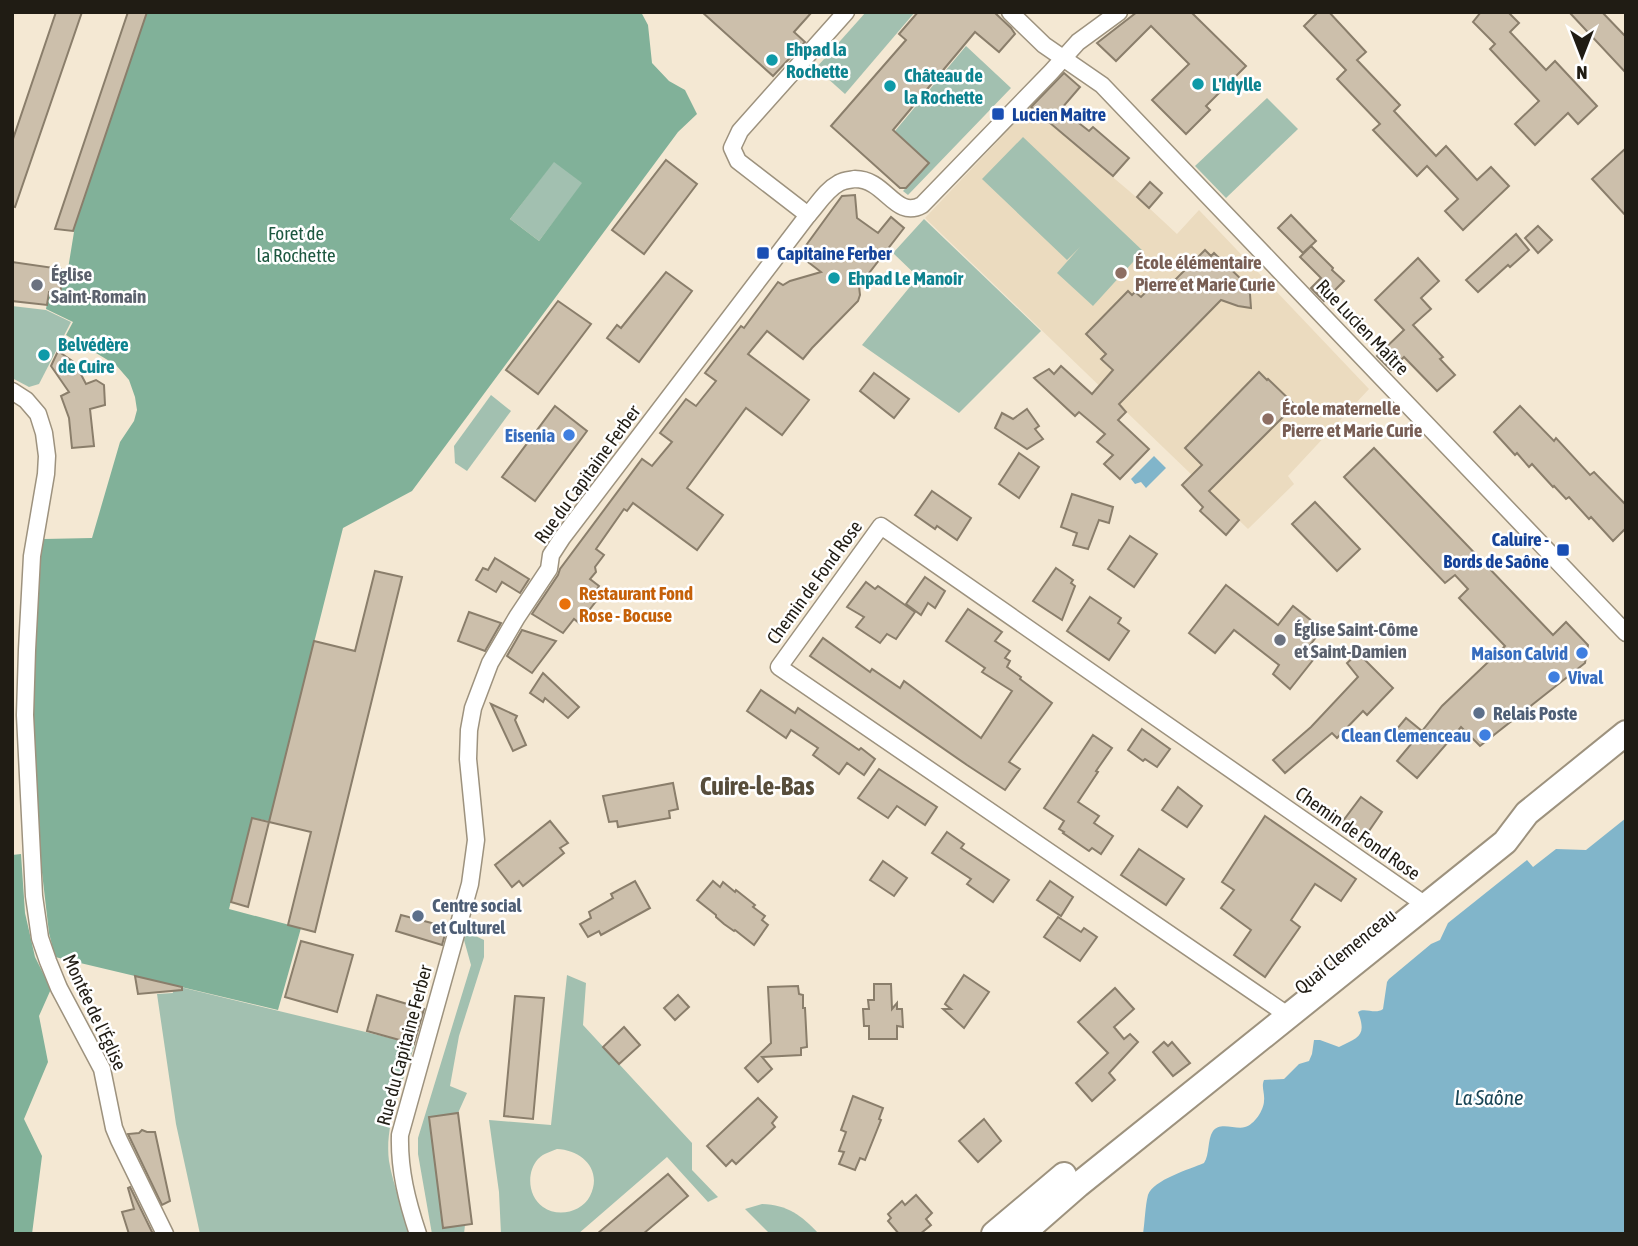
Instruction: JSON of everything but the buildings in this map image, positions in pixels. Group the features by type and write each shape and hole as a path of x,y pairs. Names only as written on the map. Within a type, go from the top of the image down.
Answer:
{"main road":[{"name":"Quai Clemenceau","path":"994,1234 1137,1128 1419,901 1496,830 1527,813 1626,733"},
{"name":"Quai Clemenceau","path":"1022,1234 1094,1162"}],"street":[{"path":"808,215 738,161 732,148 740,131 846,12"},
{"name":"Rue Lucien Maître","path":"1010,12 1044,45 1102,85 1626,633"},
{"name":"Rue du Capitaine Ferber","path":"418,1234 408,1204 399,1157 400,1135 470,884 476,836 468,759 473,708 490,663 549,569 551,555 808,215 832,188 842,180 858,179 873,182 903,208 915,209 922,205 1078,42 1119,12"},
{"name":"Montée de l'Église","path":"12,391 26,400 38,414 47,456 32,556 26,663 25,715 37,919 48,961 59,988 102,1069 114,1128 165,1234"},
{"name":"Chemin de Fond Rose","path":"1282,1012 779,667 881,526 1419,901"}],"shaded area":[{"name":"École élémentaire Pierre et Marie Curie","path":"1030,107 1177,234 1199,210 1369,389 1288,476 1294,484 1248,529 925,218"}],"green space":[{"name":"Foret de la Rochette","path":"147,12 641,12 648,25 652,63 669,81 685,90 697,114 678,132 412,491 343,528 269,821 252,818 229,909 301,928 278,1010 55,957 49,933 38,838 31,710 39,541 92,538 120,442 134,421 137,410 129,380 116,365 66,335 73,322 46,309 49,292 60,293 63,278 61,269 68,269 73,231","holes":["554,162 582,183 539,241 510,219"]},
{"path":"866,12 915,12 845,94 816,68"},
{"path":"966,46 1011,88 908,195 903,191 929,163 895,131"},
{"path":"1267,98 1298,129 1226,198 1195,166"},
{"path":"1023,137 1143,251 1093,306 1057,273 1080,247 1067,260 982,179"},
{"path":"554,161 583,183 539,241 510,219"},
{"path":"924,219 1041,331 959,413 862,345 918,277 893,253"},
{"path":"12,306 46,310 71,322 39,384 29,387 12,378"},
{"path":"491,395 511,411 467,471 455,463 454,446"},
{"path":"21,854 25,913 35,957 51,989 39,1016 48,1062 24,1119 42,1156 32,1234 12,1234 12,855"},
{"path":"467,932 484,940 484,957 459,1036 450,1086 467,1093 458,1113 429,1117 443,1228 465,1225 464,1234 432,1234 418,1154 418,1138 471,965 464,940"},
{"path":"567,975 586,983 583,1025 692,1143 692,1170 718,1197 708,1202 667,1157 578,1234 501,1234 499,1192 489,1120 551,1125","holes":["557,1149 582,1157 588,1163 594,1178 586,1202 576,1209 562,1213 549,1210 538,1203 532,1191 530,1177 534,1164 540,1157"]},
{"path":"172,985 415,1044 392,1117 388,1147 393,1180 411,1234 200,1234 176,1124 157,994 173,993"},
{"path":"762,1204 779,1206 794,1212 819,1234 770,1234 745,1209"}],"water":[{"path":"1154,456 1166,468 1146,488 1141,482 1135,484 1131,479"},
{"name":"La Saône","path":"1626,818 1626,1234 1143,1234 1147,1200 1151,1190 1173,1176 1204,1163 1211,1135 1216,1128 1245,1127 1255,1120 1264,1105 1264,1080 1284,1079 1299,1064 1309,1061 1314,1040 1339,1047 1356,1038 1362,1026 1358,1012 1383,1009 1389,979 1431,944 1440,940 1448,923 1527,860 1533,867 1556,849 1586,850"}],"place":[{"name":"Ehpad la Rochette","path":"772,60"},
{"name":"L'Idylle","path":"1198,84"},
{"name":"Château de la Rochette","path":"890,86"},
{"name":"Lucien Maitre","path":"998,114"},
{"name":"Capitaine Ferber","path":"763,253"},
{"name":"École élémentaire Pierre et Marie Curie","path":"1121,273"},
{"name":"Ehpad Le Manoir","path":"834,278"},
{"name":"Église Saint-Romain","path":"37,285"},
{"name":"Belvédère de Cuire","path":"44,355"},
{"name":"École maternelle Pierre et Marie Curie","path":"1268,419"},
{"name":"Eisenia","path":"569,435"},
{"name":"Caluire - Bords de Saône","path":"1563,550"},
{"name":"Restaurant Fond Rose - Bocuse","path":"565,604"},
{"name":"Église Saint-Côme et Saint-Damien","path":"1280,640"},
{"name":"Maison Calvid","path":"1582,653"},
{"name":"Vival","path":"1554,677"},
{"name":"Relais Poste","path":"1479,713"},
{"name":"Clean Clemenceau","path":"1485,735"},
{"name":"Centre social et Culturel","path":"418,916"}],"district":[{"name":"Cuire-le-Bas","path":"757,786"}]}
